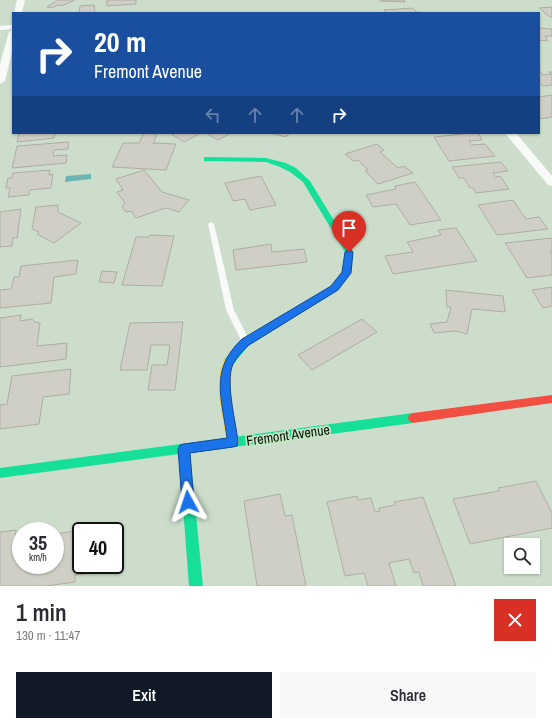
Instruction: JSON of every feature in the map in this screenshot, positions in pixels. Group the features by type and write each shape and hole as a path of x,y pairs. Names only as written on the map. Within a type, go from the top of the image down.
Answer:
{"street":[{"path":"18,12 21,0"},
{"path":"0,28 12,27"},
{"path":"0,81 5,69 12,37"},
{"path":"511,134 552,183"},
{"path":"207,159 266,160 276,162 297,171 306,181 349,252 347,273 334,288 246,342 235,352 228,366 225,384 233,442"},
{"name":"Fremont Avenue","path":"0,473 552,399"},
{"path":"184,449 196,586"}],"lane":[{"path":"211,224 230,310 246,342"}],"water":[{"path":"91,174 91,179 65,182 66,176"}],"building":[{"path":"58,0 75,0 61,6 58,5 51,8 47,7"},
{"path":"107,0 136,0 136,4 107,6"},
{"path":"404,0 405,2 380,1"},
{"path":"94,5 95,12 79,12 80,6"},
{"path":"552,7 552,17 539,8"},
{"path":"413,8 416,12 385,12 384,10"},
{"path":"540,28 552,29 552,36 545,36 548,41 540,40"},
{"path":"540,71 543,75 551,74 549,72 552,72 552,85 543,86 540,84"},
{"path":"552,95 552,117 540,119 540,97"},
{"path":"19,134 55,134 54,138 17,142"},
{"path":"144,134 157,134 153,144 176,144 166,170 112,167 123,143 139,143"},
{"path":"172,134 199,134 184,142"},
{"path":"208,134 229,134 218,140"},
{"path":"274,134 289,134 286,137"},
{"path":"479,134 482,140 469,141 472,145 485,144 495,156 449,161 434,137"},
{"path":"69,142 68,149 54,150 53,156 67,155 66,163 12,168 17,146"},
{"path":"377,144 384,150 380,152 398,168 404,166 413,173 378,184 365,171 368,170 358,160 353,161 345,154"},
{"path":"501,162 508,171 493,173 496,177 500,176 509,189 476,193 473,188 470,188 464,178 459,178 452,167"},
{"path":"50,170 49,175 53,174 51,188 30,190 29,195 8,197 10,188 6,188 8,178 12,178 13,173"},
{"path":"144,170 162,192 189,200 179,212 166,208 136,218 131,211 126,212 122,207 125,203 117,192 123,190 116,179"},
{"path":"261,176 276,205 250,210 245,199 233,201 225,183"},
{"path":"415,182 441,220 410,225 396,204 373,207 366,195 396,189 395,186"},
{"path":"513,200 526,219 539,217 548,229 497,235 478,205"},
{"path":"58,205 58,212 81,223 54,243 37,234 39,232 32,229 36,207"},
{"path":"21,209 17,238 13,238 12,246 0,247 0,212"},
{"path":"456,228 477,261 393,274 385,256 413,252 407,242 441,235 438,230"},
{"path":"150,235 174,236 162,286 122,285 136,237 149,237"},
{"path":"552,238 552,251 550,251 552,254 552,275 527,278 505,243"},
{"path":"271,244 272,252 304,249 307,262 236,270 233,250"},
{"path":"78,260 76,274 54,277 51,303 0,308 0,290 11,289 14,277 19,277 21,266"},
{"path":"102,271 117,272 114,283 99,282"},
{"path":"552,287 552,306 543,308 532,290"},
{"path":"446,290 503,296 505,312 472,309 467,334 455,331 434,333 430,324 447,322 451,307 447,307"},
{"path":"21,315 20,321 32,319 35,322 40,323 37,346 67,343 66,359 0,367 0,318"},
{"path":"362,319 377,332 312,370 298,355"},
{"path":"183,322 175,390 148,390 152,365 167,365 170,345 151,345 147,370 120,370 130,323"},
{"path":"71,369 69,394 43,397 39,424 0,429 0,405 7,404 12,376"},
{"path":"536,481 552,513 552,528 470,544 453,499 499,491 498,488"},
{"path":"280,494 285,516 292,515 306,586 257,586 244,501"},
{"path":"357,496 358,500 371,498 375,512 380,511 379,508 395,505 394,502 423,497 456,586 423,586 419,572 414,573 409,559 389,563 396,586 368,586 364,573 345,576 327,502"},
{"path":"12,530 12,574 64,574 64,533 72,532 72,574 84,574 75,575 75,582 46,586 0,586 0,532"}],"traffic: fast":[{"path":"207,159 266,160 283,165 293,170 306,181 349,252 347,273 335,288 246,342 228,363"},
{"path":"0,473 413,418"},
{"path":"184,449 196,586"}],"traffic: slow":[{"path":"228,363 225,392 233,442"}],"traffic: jam":[{"path":"413,418 552,399"}],"route":[{"path":"188,502 184,449 233,442 225,384 228,366 235,352 246,342 334,288 347,273 349,252"}]}
